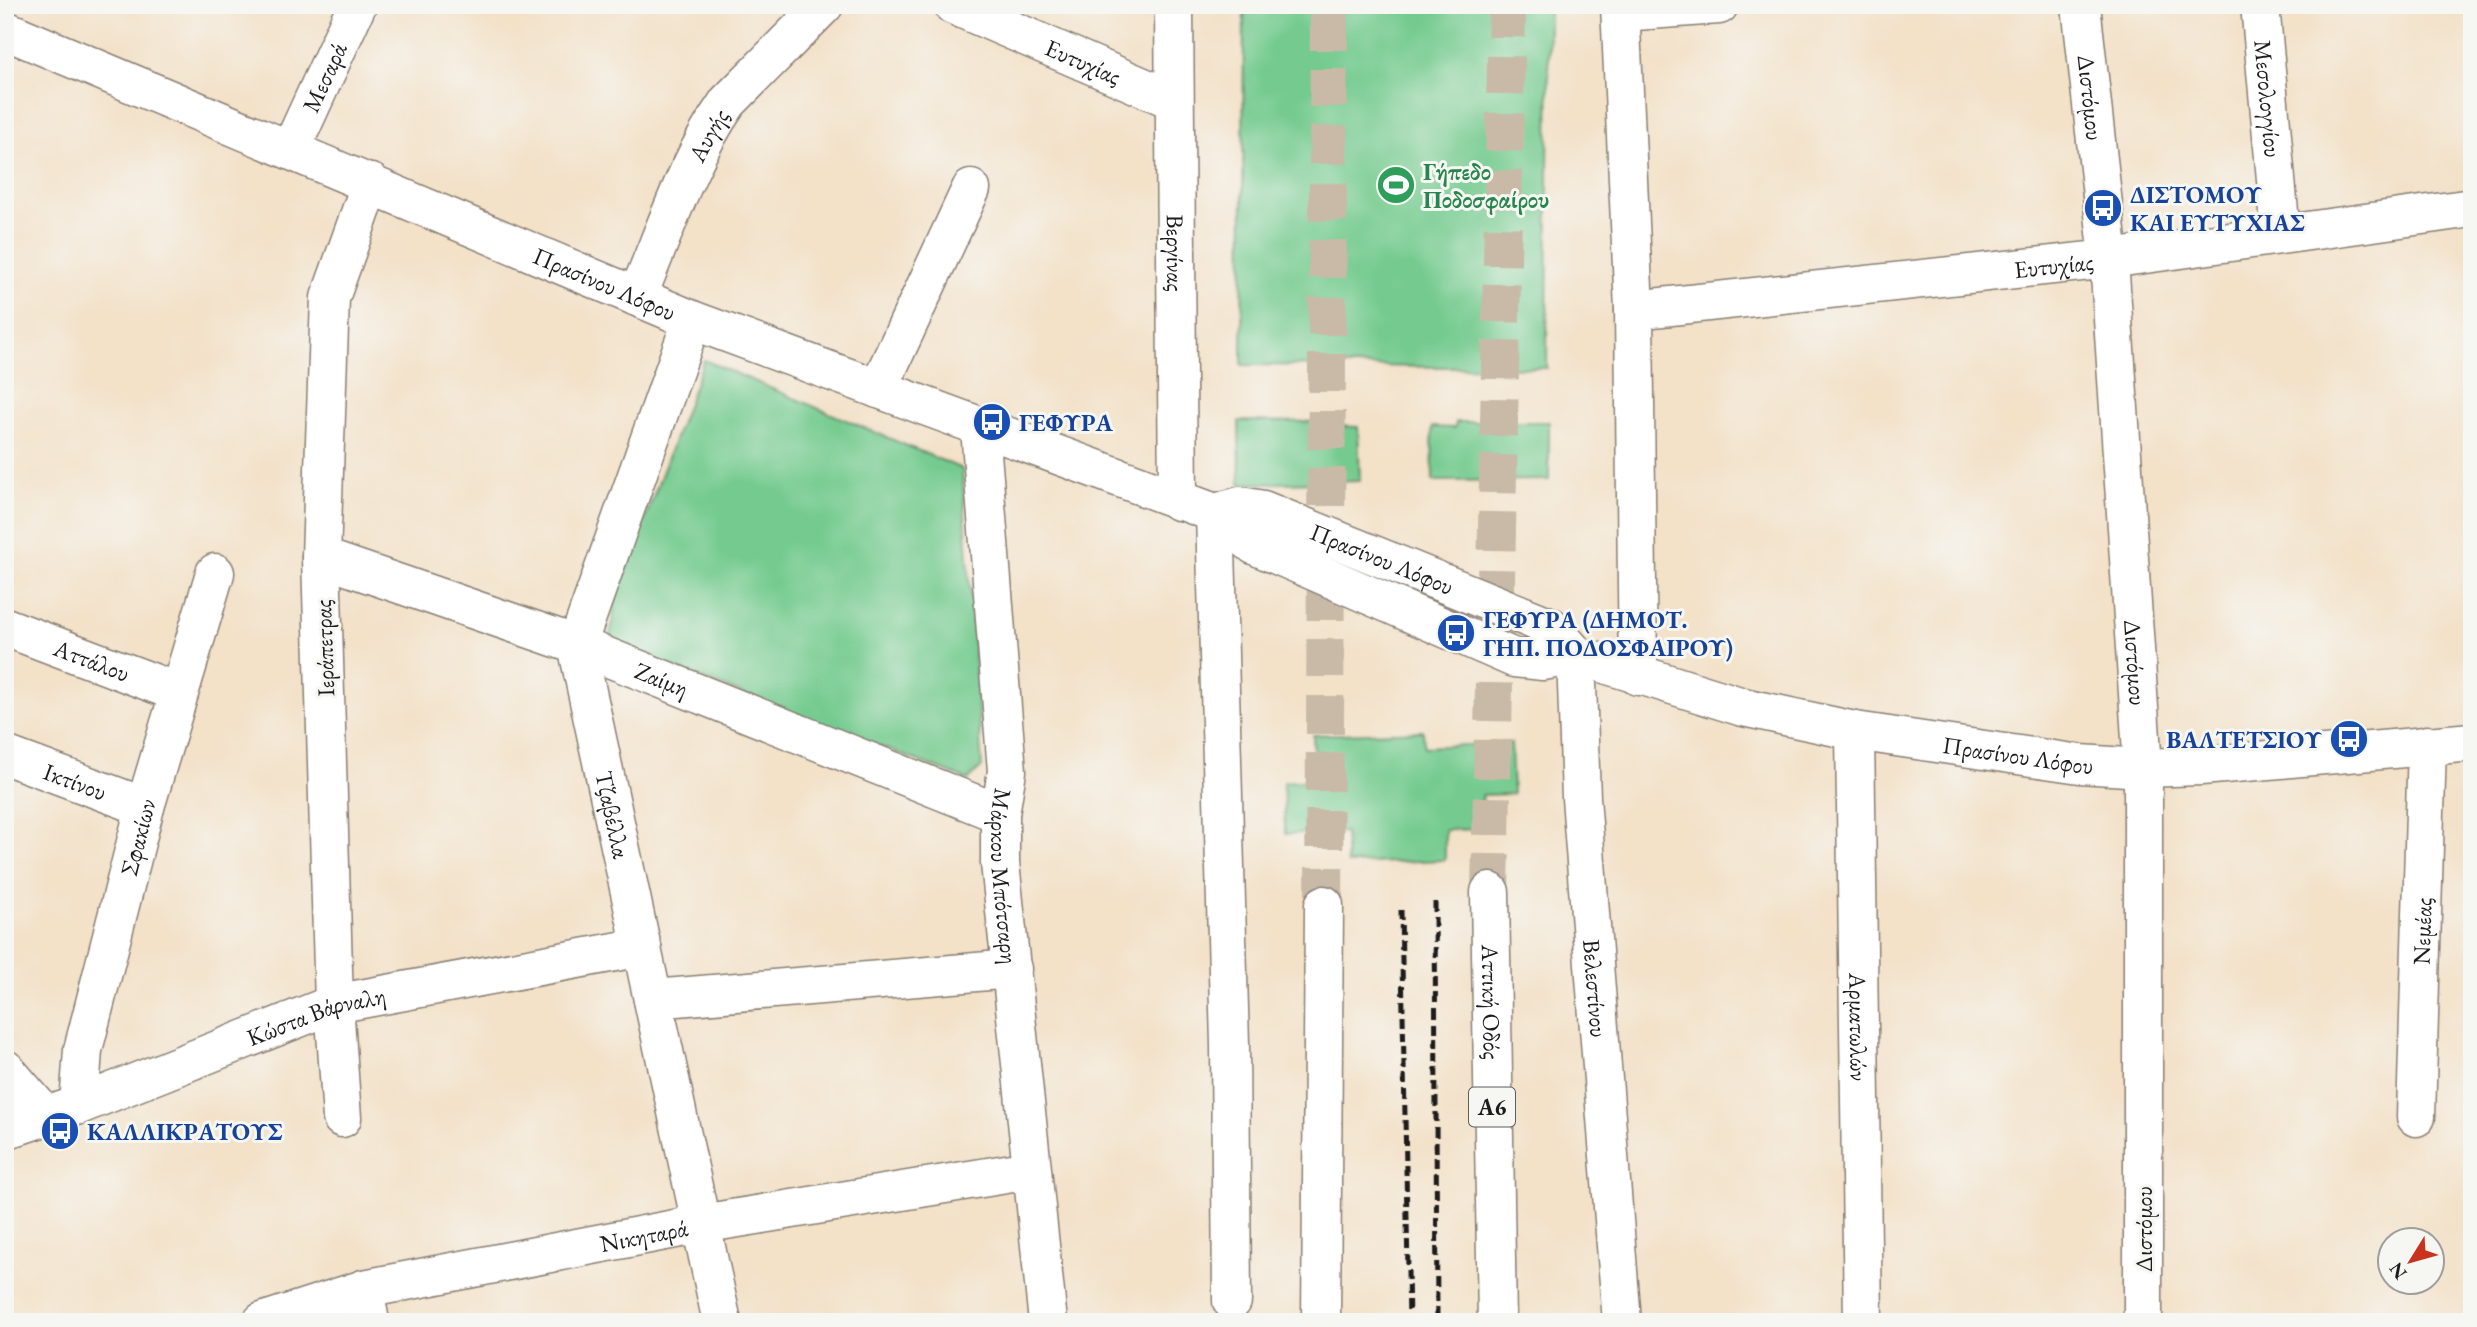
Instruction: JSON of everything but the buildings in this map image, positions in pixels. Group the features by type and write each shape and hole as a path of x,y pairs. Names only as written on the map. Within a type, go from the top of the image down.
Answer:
{"main road":[{"name":"Μεσαρά","path":"291,149 357,5"},
{"name":"Αυγής","path":"637,297 697,150 717,118 728,102 824,5"},
{"name":"Ευτυχίας","path":"953,5 1173,100"},
{"name":"Βεργίνας","path":"1174,5 1178,501"},
{"path":"1638,676 1634,310 1620,9 1719,5"},
{"name":"Διστόμου","path":"2081,5 2109,259 2143,768 2143,1322"},
{"name":"Μεσολογγίου","path":"2260,5 2281,234"},
{"name":"Πρασίνου Λόφου","path":"5,30 692,320 1178,501 1215,513 1240,506 1263,510 1551,626 1576,655 1743,707 1855,731 2080,764 2143,768 2201,766 2472,741"},
{"name":"Ιεράπετρας","path":"342,1118 334,1004 321,557 330,298 371,183"},
{"path":"878,390 971,189"},
{"name":"Ευτυχίας","path":"1634,310 2109,259 2472,208"},
{"path":"578,645 692,320"},
{"name":"Μάρκου Μπότσαρη","path":"980,428 1007,771 1000,814 1000,863 1048,1322"},
{"path":"1215,513 1230,1044 1233,1311"},
{"name":"Ζαίμη","path":"321,557 578,645 1000,814"},
{"name":"Σφακίων","path":"62,1110 83,1050 177,692 215,573"},
{"name":"Αττάλου","path":"5,627 177,692"},
{"name":"Τζαβέλλα","path":"578,645 722,1322"},
{"name":"Βελεστίνου","path":"1576,655 1582,811 1622,1322"},
{"name":"Αρματωλών","path":"1855,731 1863,1322"},
{"name":"Νεμέας","path":"2416,1117 2427,745"},
{"name":"Ικτίνου","path":"5,755 145,807"},
{"name":"Αττική Οδός","path":"1490,892 1497,1322"},
{"path":"1321,1322 1324,905"},
{"name":"Κώστα Βάρναλη","path":"5,1130 334,1004 642,947"},
{"path":"653,999 1012,969"},
{"path":"5,1069 62,1110"},
{"name":"Νικηταρά","path":"262,1322 367,1305 701,1224 1031,1170"}],"green space":[{"name":"Γήπεδο Ποδοσφαίρου","path":"1244,5 1549,5 1547,368 1242,365"},
{"path":"704,360 962,469 982,767 968,780 609,643 616,597"},
{"path":"1239,421 1333,422 1334,426 1358,427 1360,481 1240,484"},
{"path":"1456,422 1549,422 1549,480 1433,481 1432,427 1455,428"},
{"path":"1423,731 1424,747 1511,743 1513,794 1482,795 1483,829 1445,830 1445,860 1347,864 1345,832 1285,834 1283,782 1315,780 1313,735"}],"tunnel":[{"path":"1324,905 1329,5"},
{"path":"1490,892 1507,5"}],"railway":[{"path":"1435,902 1437,1322"},
{"path":"1401,910 1409,1322"}],"place":[{"name":"Γήπεδο Ποδοσφαίρου","path":"1396,185"},
{"name":"ΔΙΣΤΟΜΟΥ ΚΑΙ ΕΥΤΥΧΙΑΣ","path":"2103,208"},
{"name":"ΓΕΦΥΡΑ","path":"992,422"},
{"name":"ΓΕΦΥΡΑ (ΔΗΜΟΤ. ΓΗΠ. ΠΟΔΟΣΦΑΙΡΟΥ)","path":"1456,633"},
{"name":"ΒΑΛΤΕΤΣΙΟΥ","path":"2349,739"},
{"name":"ΚΑΛΛΙΚΡΑΤΟΥΣ","path":"60,1131"}]}
